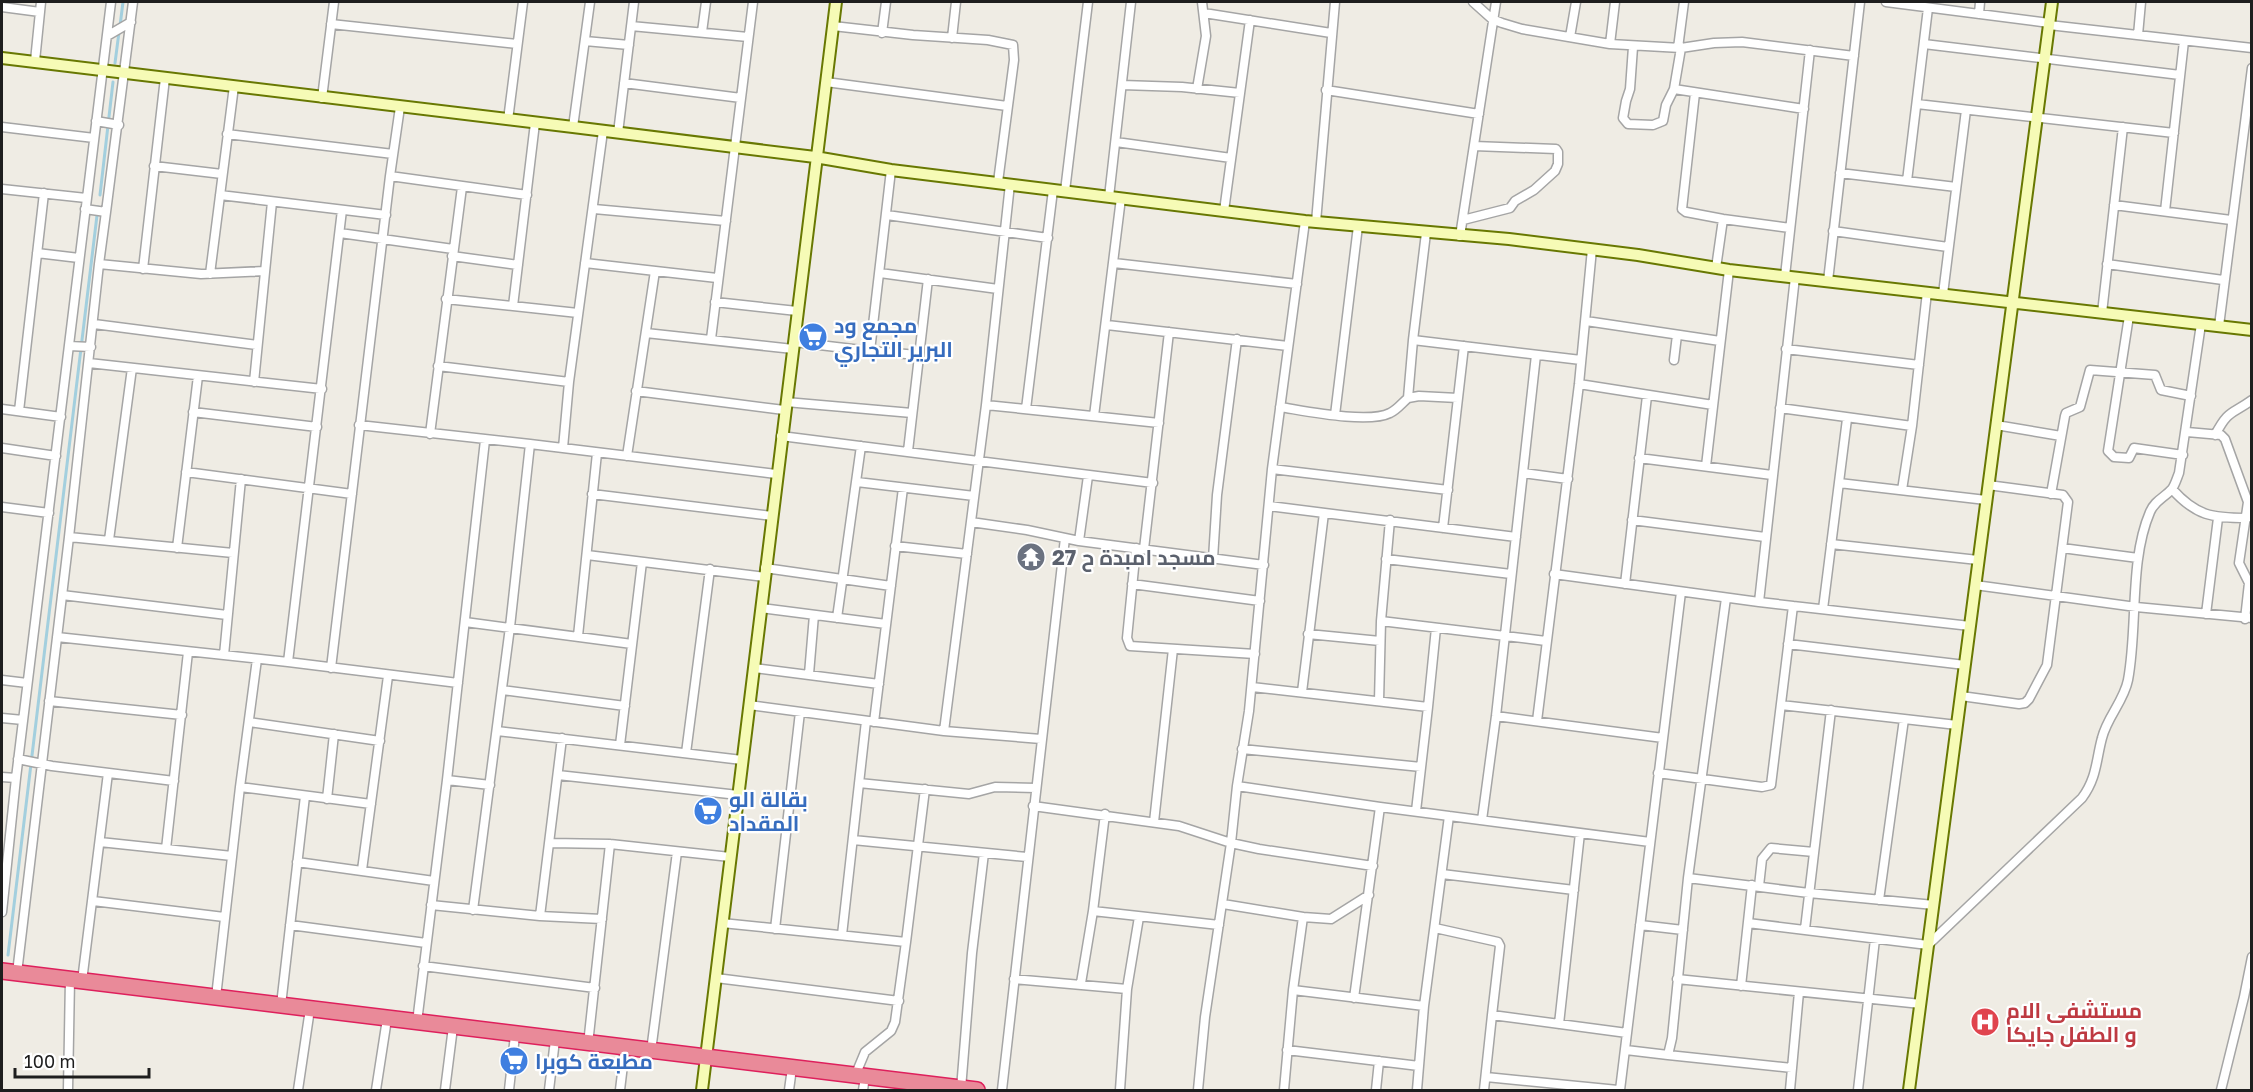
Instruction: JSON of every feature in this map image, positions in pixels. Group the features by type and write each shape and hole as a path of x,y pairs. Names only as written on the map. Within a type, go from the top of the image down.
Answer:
{"highway":[{"path":"9,972 792,1068 861,1081 977,1090"}],"street":[{"path":"35,62 41,2"},
{"path":"2,912 27,683 111,2"},
{"path":"9,972 41,764 90,363 99,264 119,125 133,2"},
{"path":"322,98 334,2"},
{"path":"508,120 523,2"},
{"path":"573,127 590,2"},
{"path":"618,133 634,2"},
{"path":"702,32 706,2"},
{"path":"711,339 753,2"},
{"path":"702,1090 776,474 836,2"},
{"path":"882,33 886,2"},
{"path":"952,38 956,2"},
{"path":"1065,191 1088,2"},
{"path":"1110,197 1131,2"},
{"path":"1197,89 1206,36 1202,2"},
{"path":"1198,1090 1252,687 1272,469 1297,284 1311,221 1335,2"},
{"path":"1473,2 1492,19 1522,29 1610,44 1679,48 1742,42 1854,56"},
{"path":"1460,236 1496,2"},
{"path":"1570,37 1576,2"},
{"path":"1610,44 1615,2"},
{"path":"1633,47 1630,89 1623,118 1628,124 1660,124 1674,90 1684,2"},
{"path":"1828,281 1860,2"},
{"path":"1886,2 2138,36 2252,48"},
{"path":"1979,14 1980,2"},
{"path":"1909,1090 2052,2"},
{"path":"2138,36 2141,2"},
{"path":"2,7 40,12"},
{"path":"1907,181 1928,8"},
{"path":"1204,13 1331,33"},
{"path":"1224,211 1250,20"},
{"path":"107,36 130,22"},
{"path":"332,24 517,44"},
{"path":"631,26 748,37"},
{"path":"833,26 882,33 988,40 1013,45 1014,60 998,182"},
{"path":"585,41 629,45"},
{"path":"2165,211 2184,41"},
{"path":"1924,44 2180,75"},
{"path":"1759,602 1786,349 1790,228 1810,50"},
{"path":"2,58 573,127 891,170 1224,211 1592,249 1729,270 2252,330"},
{"path":"2219,326 2223,280 2252,68"},
{"path":"143,269 165,78"},
{"path":"826,82 1007,106"},
{"path":"624,83 741,98"},
{"path":"1122,85 1240,93"},
{"path":"210,274 226,134 234,86"},
{"path":"1326,90 1479,114"},
{"path":"1674,90 1804,110"},
{"path":"1695,93 1682,209 1686,212 1723,219 1790,228"},
{"path":"1917,104 2174,132"},
{"path":"331,668 359,425 400,107"},
{"path":"1943,294 1966,110"},
{"path":"96,121 119,125"},
{"path":"513,306 535,123"},
{"path":"2,127 94,138"},
{"path":"2102,313 2123,127"},
{"path":"563,448 569,382 603,131"},
{"path":"226,134 393,153"},
{"path":"1116,142 1231,158"},
{"path":"1463,219 1510,208 1515,201 1536,189 1555,171 1558,164 1556,149 1474,146"},
{"path":"154,166 222,174"},
{"path":"870,351 891,170"},
{"path":"1840,173 1956,187"},
{"path":"390,176 527,195"},
{"path":"944,730 986,405 1010,184"},
{"path":"430,434 462,187"},
{"path":"2,189 86,198"},
{"path":"1026,409 1053,190"},
{"path":"19,411 44,193"},
{"path":"220,195 386,215"},
{"path":"1094,416 1121,198"},
{"path":"254,382 272,202"},
{"path":"2114,205 2231,220"},
{"path":"85,209 106,212"},
{"path":"594,209 726,220"},
{"path":"288,662 318,427 342,210"},
{"path":"887,215 1048,238"},
{"path":"1716,268 1723,219"},
{"path":"1335,415 1358,226"},
{"path":"1833,231 1948,247"},
{"path":"340,233 518,265"},
{"path":"1408,398 1426,233"},
{"path":"1537,721 1554,574 1568,479 1592,249"},
{"path":"37,253 79,258"},
{"path":"585,263 717,278"},
{"path":"1114,263 1297,284"},
{"path":"99,264 210,274 264,271"},
{"path":"2107,264 2223,280"},
{"path":"1706,466 1729,270"},
{"path":"627,456 655,271"},
{"path":"880,273 998,289"},
{"path":"908,451 928,279"},
{"path":"1902,490 1912,426 1927,292"},
{"path":"447,299 578,313"},
{"path":"715,302 797,311"},
{"path":"2128,316 2108,450 2111,455 2129,458 2134,448 2182,455"},
{"path":"1586,321 1720,341"},
{"path":"94,324 257,345"},
{"path":"1107,324 1288,346"},
{"path":"1928,945 2082,798 2091,786 2097,772 2102,738 2108,720 2120,702 2128,681 2136,607 2138,558 2150,512 2157,500 2172,489 2180,473 2201,324"},
{"path":"1169,332 1153,483 1132,584 1128,644 1135,647 1255,654"},
{"path":"646,333 918,355"},
{"path":"1674,360 1677,335"},
{"path":"1212,559 1237,339"},
{"path":"1413,340 1581,360"},
{"path":"69,346 91,347"},
{"path":"1443,528 1464,346"},
{"path":"1786,349 1919,365"},
{"path":"1482,820 1496,716 1536,355"},
{"path":"90,363 322,389"},
{"path":"438,366 569,382"},
{"path":"109,540 132,368"},
{"path":"2051,494 2065,414 2081,406 2090,370 2155,375 2160,390 2191,396"},
{"path":"177,548 198,376"},
{"path":"1579,384 1713,405"},
{"path":"636,391 785,406 912,413"},
{"path":"1280,407 1335,415 1381,416 1393,411 1408,398 1419,396 1458,398"},
{"path":"1625,584 1647,396"},
{"path":"2215,435 2224,418 2231,411 2252,400"},
{"path":"986,405 1158,423"},
{"path":"1780,408 1847,419 1912,426"},
{"path":"2,409 61,417"},
{"path":"193,412 318,427"},
{"path":"1823,609 1847,419"},
{"path":"359,425 776,474"},
{"path":"1996,425 2061,436"},
{"path":"1976,585 2136,607 2248,618 2248,579 2239,563 2250,501 2225,440 2220,435 2187,432"},
{"path":"781,435 1153,483"},
{"path":"417,1022 486,440"},
{"path":"473,910 510,627 530,444"},
{"path":"837,618 861,446"},
{"path":"2,448 56,456"},
{"path":"578,636 597,453"},
{"path":"1640,458 1772,475"},
{"path":"1272,469 1448,490"},
{"path":"186,472 352,494"},
{"path":"1523,473 1568,479"},
{"path":"1079,541 1088,476"},
{"path":"224,655 241,479"},
{"path":"857,482 974,496"},
{"path":"1839,483 1986,500"},
{"path":"1961,696 2025,704 2047,666 2068,501 2063,495 1988,485"},
{"path":"842,935 859,783 879,684 903,488"},
{"path":"2172,489 2184,503 2218,518 2247,518"},
{"path":"592,494 772,516"},
{"path":"1269,506 1516,537"},
{"path":"2,507 49,513"},
{"path":"1302,692 1324,513"},
{"path":"2206,614 2218,518"},
{"path":"1379,701 1381,621 1390,520"},
{"path":"1632,520 1766,537"},
{"path":"971,522 1007,526 1079,541 1264,565"},
{"path":"69,537 233,553"},
{"path":"1002,1090 1065,538"},
{"path":"1831,544 1978,560"},
{"path":"895,546 967,554"},
{"path":"2061,548 2138,558"},
{"path":"587,555 710,570 765,572 891,586"},
{"path":"1386,559 1511,574"},
{"path":"620,745 642,562"},
{"path":"686,753 710,570"},
{"path":"1554,574 1726,598 1970,626"},
{"path":"1132,584 1260,601"},
{"path":"1486,1077 1619,1090 1626,1050 1658,772 1682,592"},
{"path":"62,595 227,615"},
{"path":"1668,1055 1688,878 1726,598"},
{"path":"1658,772 1762,787 1771,784 1793,606"},
{"path":"761,608 886,624"},
{"path":"809,674 814,615"},
{"path":"1381,621 1546,641"},
{"path":"465,622 632,644"},
{"path":"1416,812 1436,628"},
{"path":"1308,634 1380,641"},
{"path":"57,637 458,683"},
{"path":"1788,644 1965,665"},
{"path":"1154,822 1173,649"},
{"path":"166,849 188,652"},
{"path":"216,997 240,787 258,659"},
{"path":"754,668 879,684"},
{"path":"362,870 388,676"},
{"path":"2,680 27,683"},
{"path":"1252,687 1428,707"},
{"path":"502,690 625,706"},
{"path":"49,701 182,715"},
{"path":"749,705 870,722 1041,739"},
{"path":"1780,705 1957,725"},
{"path":"1805,929 1831,710"},
{"path":"775,929 800,712"},
{"path":"1496,716 1663,738"},
{"path":"2,718 23,720"},
{"path":"1879,900 1904,718"},
{"path":"249,722 380,741"},
{"path":"497,731 742,760"},
{"path":"327,799 334,734"},
{"path":"540,916 551,843 562,738"},
{"path":"1242,749 1420,767"},
{"path":"18,759 174,781"},
{"path":"68,1090 76,980 93,901 108,773"},
{"path":"558,775 738,795"},
{"path":"2,777 16,778"},
{"path":"447,780 490,785"},
{"path":"859,783 969,794 996,787 1035,788"},
{"path":"1237,786 1650,842"},
{"path":"240,787 371,804"},
{"path":"861,1081 867,1049 891,1031 896,1022 925,789"},
{"path":"280,1005 305,796"},
{"path":"1034,806 1105,814 1194,829 1232,843 1373,866"},
{"path":"1354,998 1380,807"},
{"path":"1081,983 1105,814"},
{"path":"1416,1090 1424,1006 1449,816"},
{"path":"1559,1024 1580,833"},
{"path":"853,840 1027,857"},
{"path":"100,842 232,856"},
{"path":"551,843 610,844 730,857"},
{"path":"588,1044 610,844"},
{"path":"1741,986 1748,923 1762,859 1771,848 1814,852"},
{"path":"651,1051 677,852"},
{"path":"960,1089 972,953 984,853"},
{"path":"297,862 434,881"},
{"path":"1442,874 1574,890"},
{"path":"1688,878 1934,905"},
{"path":"1223,904 1303,917 1331,919 1369,896"},
{"path":"93,901 224,917"},
{"path":"431,905 540,916 602,919"},
{"path":"1093,911 1219,925"},
{"path":"1120,1090 1128,989 1139,916"},
{"path":"1284,1090 1293,990 1303,917"},
{"path":"722,923 906,942"},
{"path":"1748,923 1928,945"},
{"path":"290,925 426,943"},
{"path":"1640,925 1683,930"},
{"path":"1435,928 1498,942 1500,946 1484,1090"},
{"path":"1858,1090 1875,939"},
{"path":"2221,1090 2252,957"},
{"path":"423,966 595,988"},
{"path":"716,978 899,1001"},
{"path":"1014,979 1081,983 1128,989"},
{"path":"1677,980 1921,1004"},
{"path":"1293,990 1424,1006"},
{"path":"1790,1090 1799,992"},
{"path":"298,1090 310,1009"},
{"path":"1492,1015 1627,1033"},
{"path":"376,1090 387,1019"},
{"path":"446,1090 453,1027"},
{"path":"509,1090 514,1035"},
{"path":"549,1090 555,1040"},
{"path":"620,1090 626,1048"},
{"path":"1287,1050 1419,1066"},
{"path":"1626,1050 1792,1068"},
{"path":"1376,1090 1379,1061"},
{"path":"789,1090 792,1068"}],"waterway":[{"path":"120,26 123,2"},
{"path":"115,63 119,32"},
{"path":"100,195 113,82"},
{"path":"8,955 98,207"}],"place":[{"name":"مجمع ود البرير التجاري","path":"813,337"},
{"name":"مسجد امبدة ح 27","path":"1031,557"},
{"name":"بقالة الو المقداد","path":"708,811"},
{"name":"مستشفى الام و الطفل جايكا","path":"1985,1022"},
{"name":"مطبعة كوبرا","path":"514,1061"}]}
